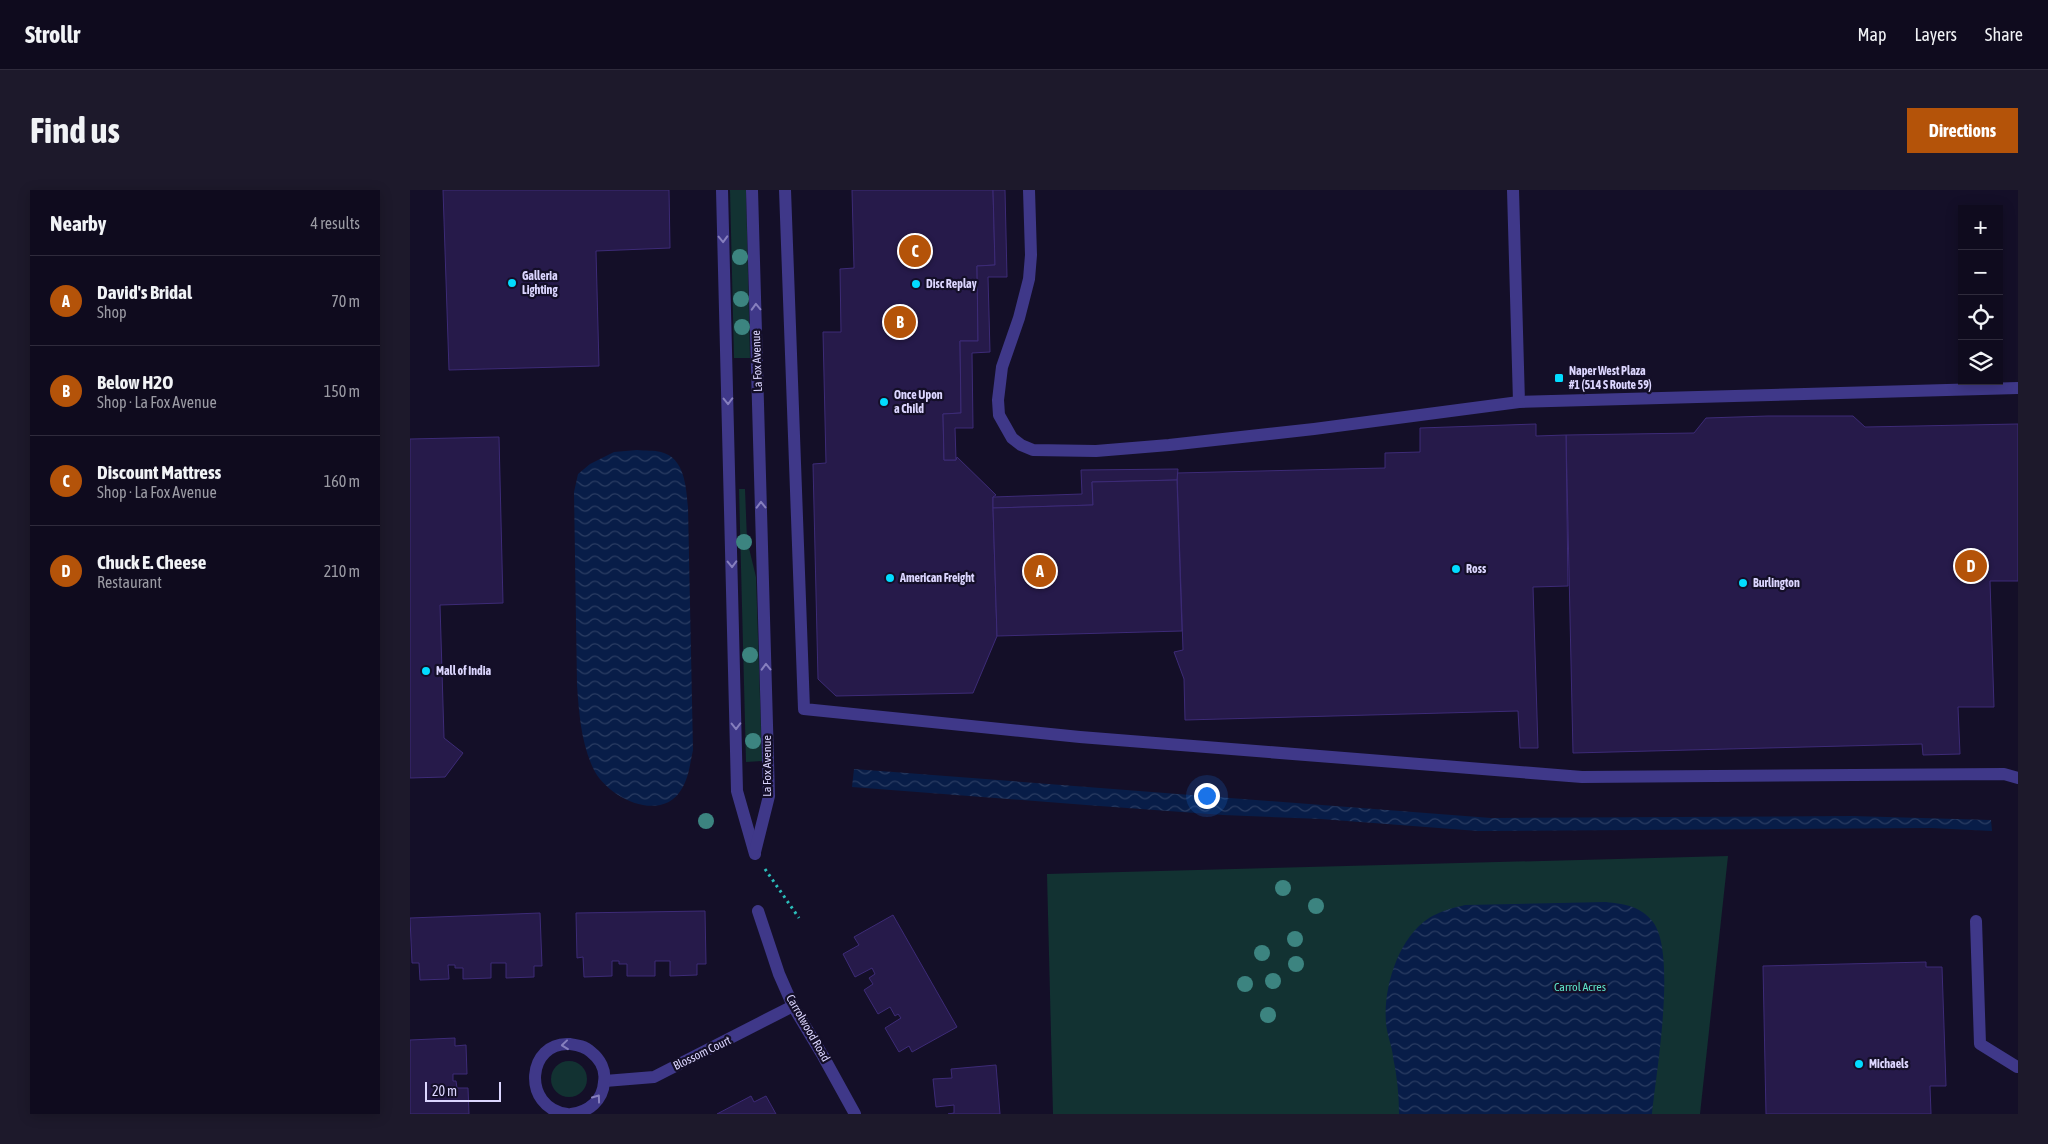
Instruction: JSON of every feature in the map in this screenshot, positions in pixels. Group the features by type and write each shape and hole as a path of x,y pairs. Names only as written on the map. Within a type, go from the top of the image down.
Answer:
{"street":[{"name":"La Fox Avenue","path":"722,190 737,791 755,854 769,796 752,190"},
{"path":"785,190 804,709 1090,738 1582,777 2004,774 2018,778"},
{"path":"1029,190 1031,256 1029,279 1019,318 1002,368 998,400 999,415 1004,427 1012,438 1021,445 1033,450 1096,451 1160,446 1250,437 1519,402 2018,388"},
{"path":"1513,190 1519,402"},
{"name":"Carrolwood Road","path":"758,911 779,974 793,1006 855,1114"},
{"path":"1976,921 1980,1044 2017,1067"},
{"name":"Blossom Court","path":"605,1081 654,1077 793,1006"},
{"path":"567,1114 546,1111 538,1094 534,1076 537,1064 544,1054 554,1047 566,1044 578,1045 589,1049 598,1058 603,1069 605,1081 597,1101 590,1108 580,1113 571,1114"}],"path":[{"path":"764,868 799,918"}],"green space":[{"path":"730,190 746,190 750,358 734,358"},
{"path":"739,489 745,489 747,540 756,577 762,761 746,762"},
{"name":"Carrol Acres","path":"1728,856 1700,1114 1053,1114 1047,874"},
{"path":"569,1061 581,1067 587,1079 581,1091 569,1097 557,1091 551,1079 557,1067"}],"water":[{"path":"637,450 661,452 675,460 683,474 688,507 693,750 688,775 681,790 672,800 660,805 647,806 621,797 600,779 593,768 583,738 577,685 574,492 578,474 590,464 614,452"},
{"path":"854,769 1491,818 1852,816 1991,820 1992,831 1931,828 1478,831 1321,819 1223,815 852,787"},
{"path":"1606,902 1626,905 1643,912 1653,922 1660,938 1664,960 1663,1015 1652,1114 1399,1114 1397,1078 1386,1023 1387,995 1390,980 1401,951 1418,927 1438,913 1465,905"}],"building":[{"path":"443,190 669,190 670,248 596,251 599,366 449,370"},
{"path":"852,190 993,190 995,265 977,266 978,341 960,341 961,413 943,414 944,460 956,460 957,457 996,495 993,497 993,508 997,636 973,693 836,696 818,679 813,464 826,463 823,332 841,332 840,269 854,268"},
{"path":"993,190 1005,190 1007,277 988,277 990,352 972,353 973,428 955,428 956,460 944,460 943,414 961,413 960,341 978,341 977,266 995,265"},
{"path":"1853,416 1865,427 2018,424 2018,581 1990,581 1994,707 1958,707 1960,754 1923,755 1922,744 1573,753 1566,435 1694,433 1706,418"},
{"path":"1536,424 1536,436 1566,435 1568,586 1533,587 1538,748 1520,748 1518,711 1185,720 1184,679 1174,652 1183,650 1177,473 1385,468 1385,453 1420,452 1420,428"},
{"name":"Mall of India","path":"499,437 503,603 440,605 444,738 463,753 445,777 410,778 410,439"},
{"path":"1178,469 1177,480 1092,482 1093,505 993,508 993,497 1082,494 1081,470"},
{"path":"1177,480 1182,631 997,636 993,508 1093,505 1092,482"},
{"path":"705,911 706,964 697,964 697,975 670,976 670,961 655,961 655,976 627,976 627,964 619,964 619,961 612,961 612,976 584,977 583,957 577,958 576,913"},
{"path":"540,913 542,966 534,966 534,977 506,978 506,963 491,963 491,978 463,979 463,968 455,968 455,965 448,965 449,979 420,980 419,963 412,963 410,918"},
{"path":"893,915 957,1027 912,1052 909,1046 899,1052 885,1028 901,1018 898,1014 895,1016 890,1007 878,1014 864,990 873,984 869,978 875,974 872,968 855,977 843,954 859,945 854,937"},
{"path":"1926,962 1926,967 1942,967 1946,1086 1930,1086 1931,1114 1766,1114 1763,966"},
{"path":"455,1038 455,1046 466,1045 467,1074 453,1074 453,1081 456,1081 457,1088 468,1088 469,1114 410,1114 410,1040"},
{"path":"996,1065 1000,1114 948,1114 954,1113 954,1105 936,1107 933,1079 952,1078 951,1069"},
{"path":"751,1096 754,1102 766,1096 776,1114 717,1114"}],"place":[{"name":"Discount Mattress","path":"915,251"},
{"name":"Galleria Lighting","path":"512,283"},
{"name":"Disc Replay","path":"916,284"},
{"name":"Below H2O","path":"900,322"},
{"name":"Naper West Plaza #1 (514 S Route 59)","path":"1559,378"},
{"name":"Once Upon a Child","path":"884,402"},
{"name":"Chuck E. Cheese","path":"1971,566"},
{"name":"Ross","path":"1456,569"},
{"name":"David's Bridal","path":"1040,571"},
{"name":"American Freight","path":"890,578"},
{"name":"Burlington","path":"1743,583"},
{"name":"Mall of India","path":"426,671"},
{"name":"Michaels","path":"1859,1064"}]}
